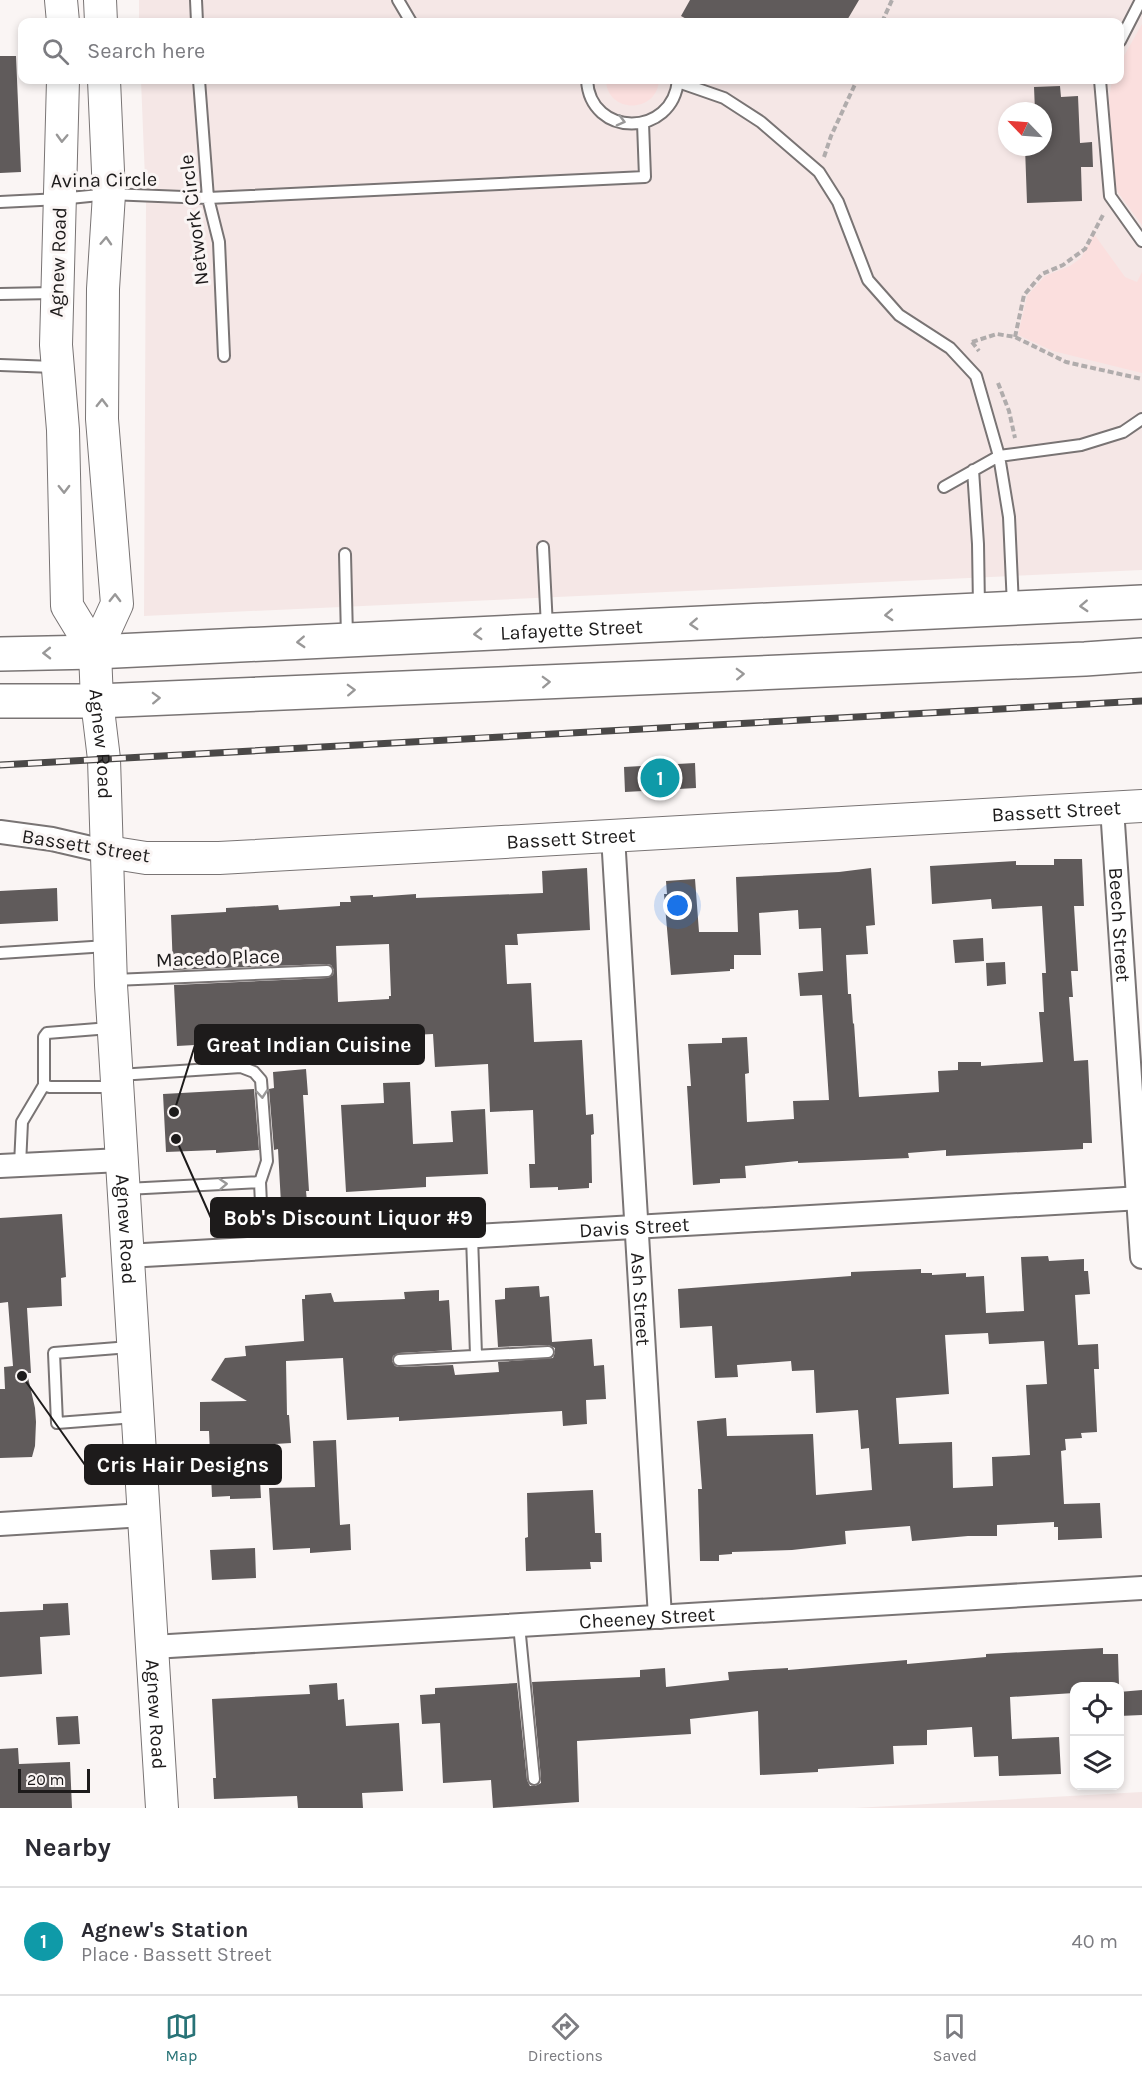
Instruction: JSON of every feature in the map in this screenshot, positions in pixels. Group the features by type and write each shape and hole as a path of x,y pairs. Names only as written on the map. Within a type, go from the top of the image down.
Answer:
{"main road":[{"name":"Lafayette Street","path":"0,654 95,652 1142,602"},
{"path":"0,701 98,700 1086,660 1142,655"}],"street":[{"path":"61,0 63,18"},
{"path":"100,0 101,18"},
{"name":"Agnew Road","path":"63,84 56,345 63,430 67,606 95,652 104,759 113,1028 162,1808"},
{"name":"Agnew Road","path":"95,652 117,604 102,418 103,288 109,194 104,84"},
{"name":"Bassett Street","path":"0,832 52,839 146,858 219,858 1127,807"},
{"name":"Beech Street","path":"1127,807 1142,1257"},
{"name":"Ash Street","path":"613,836 660,1617"},
{"path":"10,1166 122,1175"},
{"name":"Davis Street","path":"127,1256 1140,1198"},
{"path":"0,1524 144,1515"},
{"name":"Cheeney Street","path":"153,1647 1142,1588"}],"lane":[{"path":"196,0 197,18"},
{"path":"398,0 409,18"},
{"path":"1124,32 1141,0"},
{"name":"Network Circle","path":"199,84 208,198 219,242 224,356"},
{"path":"588,84 593,102 602,113 615,121 629,124 643,123 657,117 675,96 677,84"},
{"path":"686,84 724,98 761,122 819,172 838,202 868,280 899,315 950,348 976,376 999,456 1009,517 1013,609"},
{"path":"1100,84 1110,196 1142,241"},
{"name":"Avina Circle","path":"0,202 109,194 208,198 645,177 643,123"},
{"path":"0,294 57,292"},
{"path":"0,365 58,367"},
{"path":"944,487 999,456 1081,446 1123,432 1142,420"},
{"path":"973,470 980,611"},
{"path":"543,547 547,631"},
{"path":"345,554 347,640"},
{"path":"0,953 110,946"},
{"name":"Macedo Place","path":"111,980 327,971"},
{"path":"10,1166 22,1122 44,1085 47,1033 113,1028"},
{"path":"44,1085 50,1087 116,1081 241,1067 254,1072 261,1080 267,1161 260,1182 263,1248"},
{"path":"122,1175 260,1182"},
{"path":"472,1236 476,1355"},
{"path":"134,1347 54,1353 57,1423 138,1417"},
{"path":"399,1360 548,1352"},
{"path":"519,1625 534,1779"}],"path":[{"path":"884,18 892,0"},
{"path":"819,172 831,136 855,84"},
{"path":"1015,337 1024,295 1042,274 1063,265 1084,249 1110,196"},
{"path":"950,348 997,334 1015,337 1066,362 1142,379"}],"shaded area":[{"path":"139,0 1142,0 1142,570 144,616 146,204 141,84 1124,84 1124,18 139,18"},
{"path":"1142,24 1142,225 1119,194 1114,183 1109,99 1111,84 1124,84 1124,56"},
{"path":"607,84 658,84 650,99 632,106 614,99 608,91"},
{"path":"1094,234 1125,277 1137,282 1142,272 1142,373 1053,351 1018,335 1027,296 1045,276 1070,266 1081,258"},
{"path":"1142,1792 1142,1808 854,1808"}],"building":[{"path":"690,0 859,0 848,18 685,18 681,16"},
{"path":"0,56 16,56 21,172 0,173"},
{"path":"1060,86 1061,97 1078,96 1080,143 1092,142 1093,167 1081,167 1082,201 1027,203 1025,156 1052,156 1052,102 1035,102 1034,87"},
{"path":"695,763 696,788 625,792 624,767"},
{"path":"1054,859 1082,859 1084,906 1074,906 1078,971 1071,971 1073,997 1069,997 1074,1061 1088,1060 1092,1143 1083,1143 1083,1149 946,1156 946,1150 908,1153 909,1158 798,1163 798,1161 745,1166 746,1178 720,1179 720,1183 693,1185 687,1086 691,1086 688,1044 722,1043 722,1038 747,1037 749,1073 745,1074 747,1122 794,1119 793,1101 829,1100 822,995 800,996 798,973 823,971 821,928 799,929 798,910 759,913 761,955 734,955 734,969 730,971 671,975 664,894 667,894 666,881 695,879 699,932 738,932 736,877 839,872 871,868 875,925 866,926 868,954 846,955 859,1097 939,1092 938,1071 958,1070 958,1062 981,1062 981,1066 1043,1062 1039,1012 1044,1012 1042,973 1046,973 1042,906 992,909 991,899 932,904 930,866 1016,861 1016,865 1054,865"},
{"path":"587,868 590,930 517,934 518,945 505,945 507,984 531,983 534,1042 582,1040 586,1115 593,1114 594,1134 591,1135 592,1183 589,1183 589,1188 558,1190 558,1187 530,1188 529,1164 535,1164 533,1110 490,1112 488,1064 435,1067 433,1034 390,1036 390,1025 340,1028 340,1037 288,1039 288,1035 230,1038 230,1043 177,1046 174,985 327,978 333,975 334,970 331,965 327,964 173,970 171,915 226,912 226,908 278,905 279,910 340,906 340,902 351,902 350,896 416,894 416,898 543,893 542,871","holes":["389,944 391,996 389,999 338,1002 336,946"]},
{"path":"57,888 58,921 0,924 0,891"},
{"path":"983,938 984,961 955,963 953,940"},
{"path":"1005,962 1006,984 987,986 986,963"},
{"path":"306,1069 308,1095 303,1095 309,1191 306,1191 307,1202 281,1204 278,1149 274,1150 269,1089 274,1088 273,1072"},
{"path":"410,1082 413,1144 453,1142 451,1111 485,1109 488,1174 426,1177 426,1187 346,1192 341,1105 384,1103 383,1083"},
{"path":"254,1089 259,1150 216,1153 216,1150 166,1152 163,1094"},
{"path":"62,1214 66,1277 61,1278 62,1306 27,1308 31,1373 27,1373 35,1408 35,1446 32,1457 0,1458 0,1389 5,1389 4,1367 13,1366 8,1302 0,1303 0,1218"},
{"path":"1048,1256 1049,1261 1084,1259 1084,1271 1088,1271 1090,1294 1075,1295 1078,1345 1098,1344 1099,1369 1094,1369 1097,1432 1081,1433 1082,1438 1065,1439 1066,1450 1061,1451 1064,1504 1100,1503 1102,1538 1058,1540 1058,1527 1054,1527 1054,1522 997,1525 997,1536 912,1541 910,1526 845,1531 846,1544 792,1550 732,1552 732,1554 719,1555 719,1561 700,1561 698,1489 702,1489 697,1421 726,1418 727,1436 813,1434 816,1495 872,1490 869,1448 861,1449 858,1410 816,1413 814,1370 792,1371 791,1361 737,1365 738,1377 715,1378 712,1326 680,1328 678,1289 851,1276 851,1272 921,1269 921,1273 932,1273 932,1275 966,1273 966,1277 984,1276 986,1313 1024,1311 1021,1257","holes":["988,1333 989,1344 1044,1341 1047,1384 1026,1385 1030,1455 992,1457 993,1486 953,1488 952,1442 899,1444 896,1398 949,1394 945,1335"]},
{"path":"539,1286 540,1297 549,1296 552,1342 592,1339 594,1366 604,1365 606,1399 586,1400 587,1424 563,1426 562,1411 399,1421 399,1417 347,1420 343,1358 286,1361 287,1415 289,1415 291,1443 258,1445 261,1498 212,1497 209,1431 200,1431 200,1402 247,1401 211,1380 225,1358 246,1356 245,1346 304,1341 302,1299 305,1299 305,1295 331,1293 334,1302 405,1299 404,1292 439,1290 439,1301 449,1300 452,1350 399,1353 393,1356 392,1361 395,1366 399,1367 453,1365 455,1375 499,1372 498,1362 553,1358 555,1348 548,1345 498,1347 495,1300 505,1299 505,1288"},
{"path":"336,1440 340,1525 350,1524 351,1550 310,1553 310,1548 273,1550 269,1488 315,1487 313,1441"},
{"path":"593,1490 595,1533 601,1533 602,1562 590,1562 591,1569 526,1571 527,1493"},
{"path":"255,1548 256,1578 212,1580 210,1550"},
{"path":"68,1603 70,1635 40,1637 42,1674 0,1677 0,1612 43,1610 43,1604"},
{"path":"1103,1648 1103,1654 1118,1654 1119,1682 1070,1682 1070,1693 1010,1697 1012,1739 1059,1737 1061,1774 999,1776 998,1756 974,1757 972,1727 927,1730 927,1745 893,1746 894,1764 760,1775 758,1711 690,1719 691,1734 577,1741 579,1802 493,1808 491,1780 443,1783 440,1723 422,1724 420,1695 435,1694 435,1688 517,1683 527,1780 530,1786 535,1786 541,1783 541,1778 532,1682 640,1677 640,1670 665,1668 666,1687 729,1680 728,1672 788,1668 788,1670 907,1660 907,1664 986,1657 986,1654"},
{"path":"337,1683 338,1700 344,1699 346,1726 399,1723 403,1791 362,1793 363,1808 298,1808 297,1796 214,1799 213,1778 216,1778 212,1699 310,1694 309,1685"},
{"path":"1142,1690 1142,1715 1124,1716 1124,1692"},
{"path":"78,1716 80,1744 58,1745 56,1717"},
{"path":"18,1748 19,1764 70,1762 72,1808 0,1808 0,1749"}],"railway":[{"path":"0,765 1142,701"}],"place":[{"name":"Agnew's Station","path":"660,778"},
{"name":"Great Indian Cuisine","path":"174,1112"},
{"name":"Bob's Discount Liquor #9","path":"176,1139"},
{"name":"Cris Hair Designs","path":"22,1376"}]}
